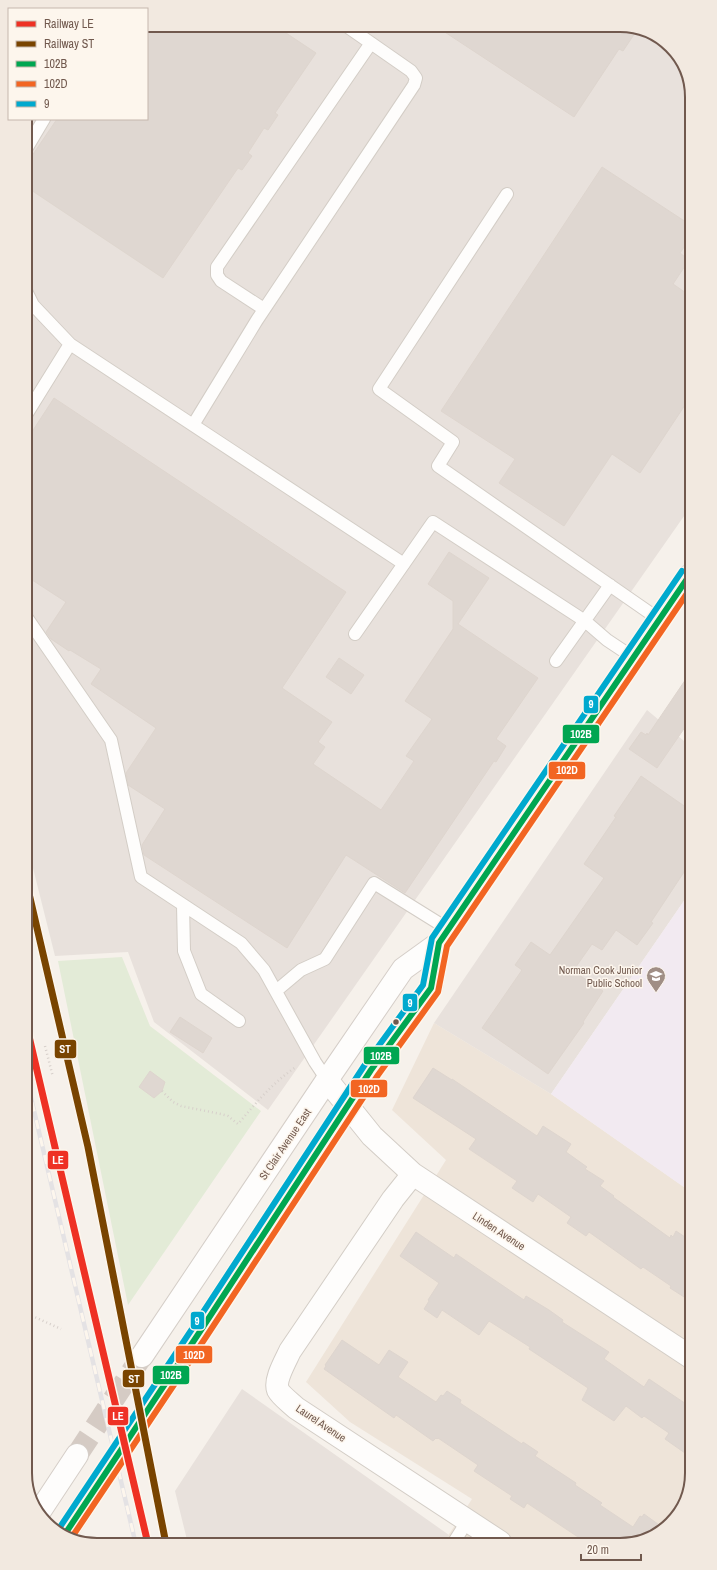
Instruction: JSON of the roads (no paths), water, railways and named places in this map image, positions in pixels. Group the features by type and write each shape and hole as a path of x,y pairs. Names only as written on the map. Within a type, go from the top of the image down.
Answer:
{"main road":[{"name":"St Clair Avenue East","path":"142,1356 403,969 444,936 685,583"},
{"name":"St Clair Avenue East","path":"152,1404 371,1070 431,988 444,936"},
{"name":"Linden Avenue","path":"327,1080 372,1136 413,1174 685,1353"},
{"name":"Laurel Avenue","path":"413,1174 393,1199 290,1351 281,1370 277,1384 279,1391 296,1408 494,1538"},
{"path":"42,1507 77,1456"},
{"path":"67,1530 88,1499"}],"lane":[{"path":"193,425 264,309 414,85 416,78 412,71 356,32"},
{"path":"264,309 221,281 217,274 218,267 372,43"},
{"path":"32,139 43,120"},
{"path":"507,194 379,389 453,442 438,466 660,620"},
{"path":"32,303 70,344 404,564"},
{"path":"32,405 70,344"},
{"path":"355,634 433,522 585,621 608,640 634,658"},
{"path":"556,661 610,585"},
{"path":"32,625 111,740 141,877 241,943 264,970 315,1062 327,1080"},
{"path":"276,991 301,970 325,959 374,884 444,936"},
{"path":"183,905 184,952 201,994 239,1021"},
{"path":"457,1538 468,1520"}],"tunnel":[{"path":"77,1455 142,1356"},
{"path":"88,1499 152,1404"}],"railway":[{"path":"32,1102 134,1538"}],"rail line":[{"name":"ST","path":"32,906 88,1147 165,1538"},
{"name":"LE","path":"32,1049 147,1538"}],"place":[{"name":"Norman Cook Junior Public School","path":"656,993"}]}
